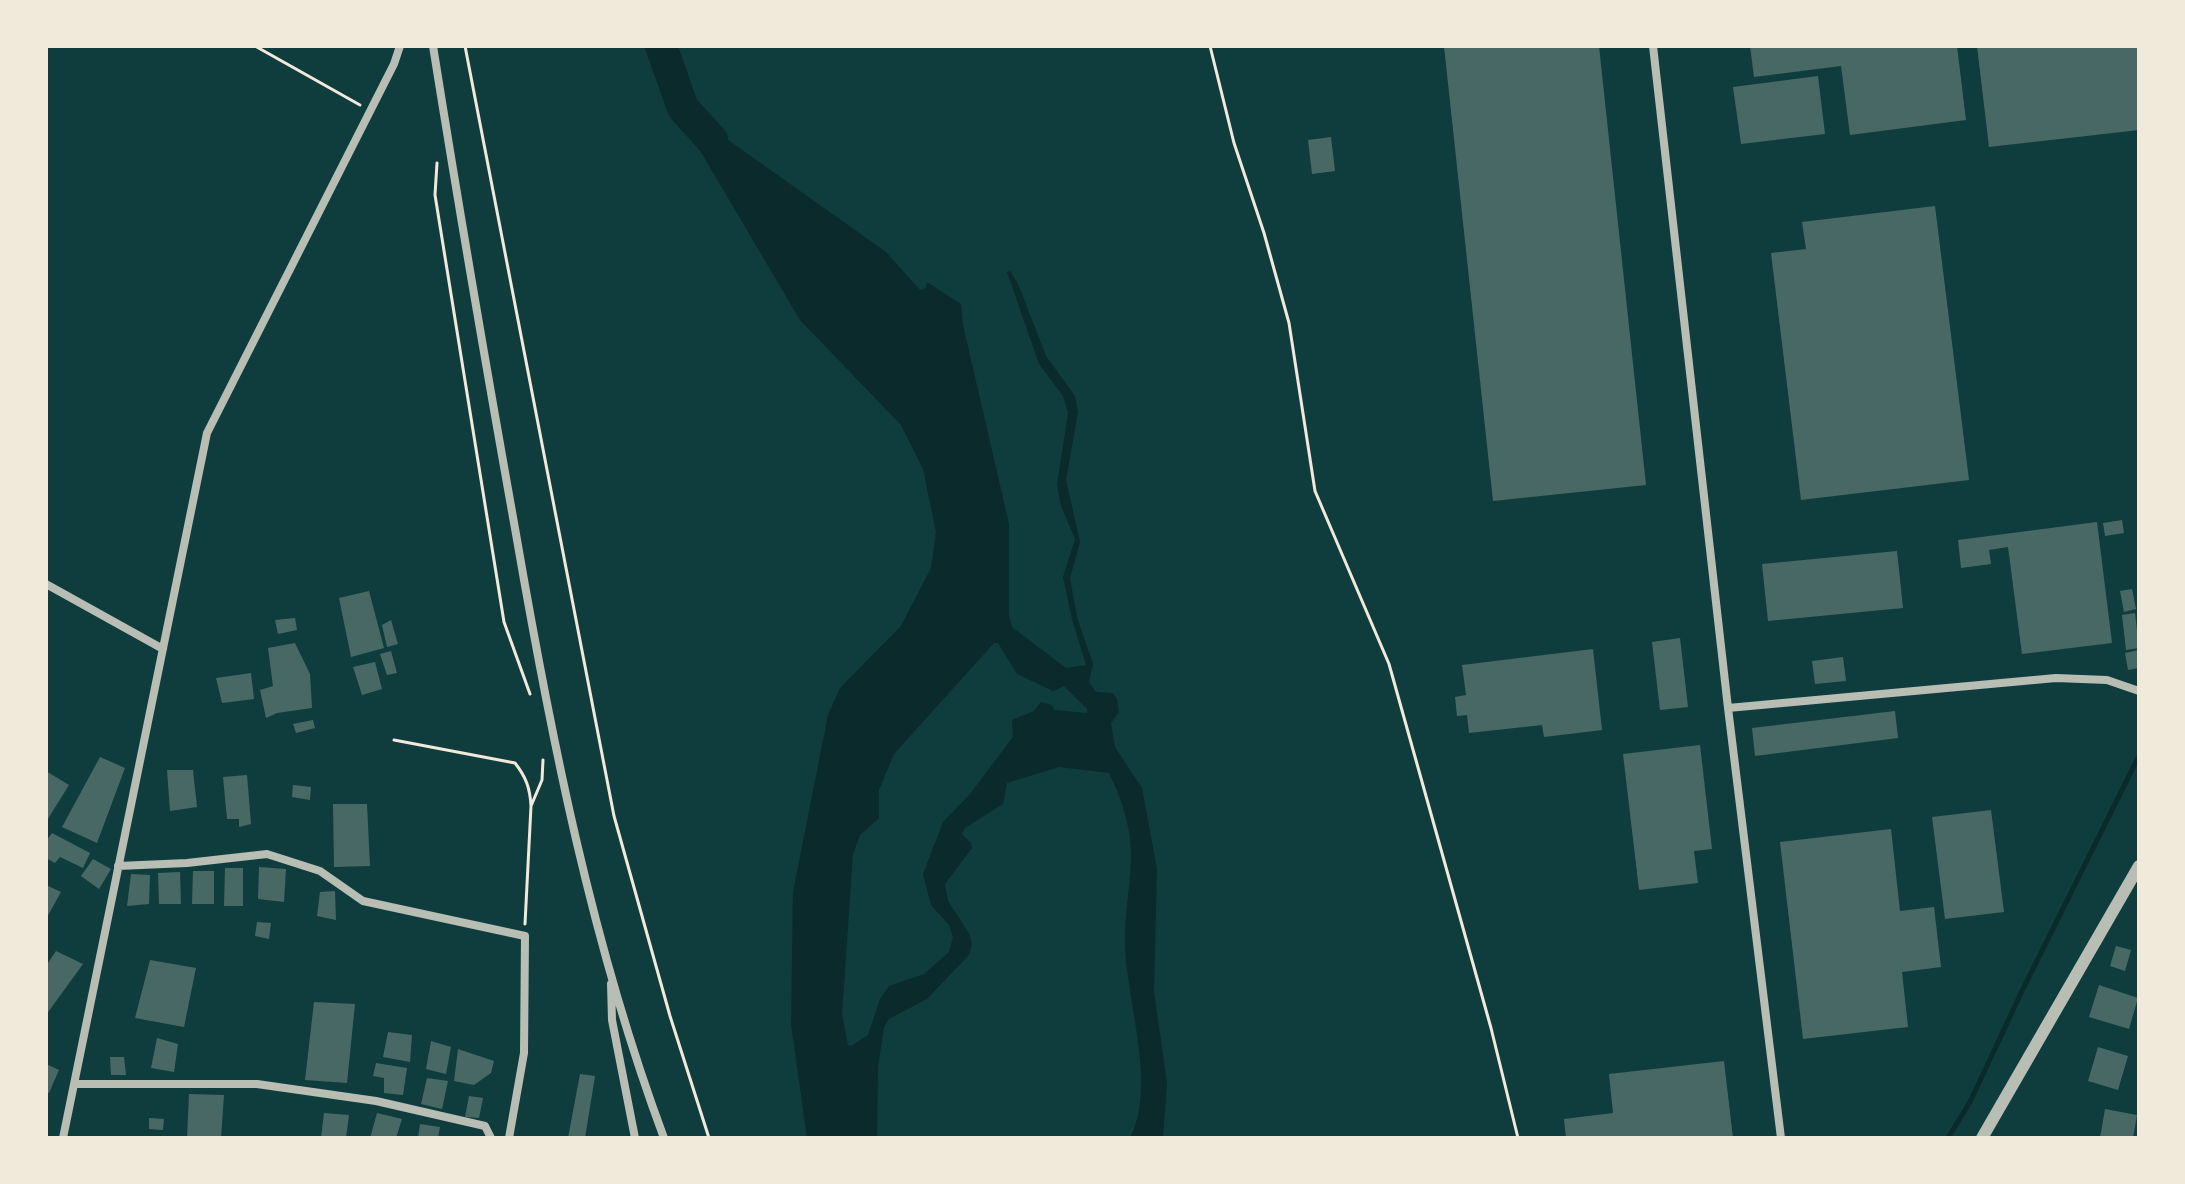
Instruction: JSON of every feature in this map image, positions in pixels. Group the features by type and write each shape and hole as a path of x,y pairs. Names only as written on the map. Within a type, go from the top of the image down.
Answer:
{"street":[{"path":"63,1138 207,433 394,64 400,46"},
{"path":"433,46 532,628 564,785 611,971 664,1138"},
{"path":"1653,46 1728,708 1781,1138"},
{"path":"46,584 163,649"},
{"path":"1728,708 2056,678 2107,680 2139,691"},
{"path":"118,866 187,863 267,854 320,871 363,901 525,936 524,1053 509,1138"},
{"path":"1982,1138 2139,866"},
{"path":"611,971 612,1020 635,1138"},
{"path":"76,1084 257,1084 376,1101 485,1126 491,1138"}],"path":[{"path":"255,46 370,111"},
{"path":"465,46 614,816 670,1016 709,1138"},
{"path":"1210,46 1234,143 1289,323 1315,491 1389,664 1491,1028 1518,1138"},
{"path":"448,138 437,164 435,195 504,622 532,705"},
{"path":"394,740 515,763 530,788 525,936"},
{"path":"531,806 542,780 544,761 541,747"}],"water":[{"path":"669,98 886,252 920,290 926,288 927,282 961,304 963,325 1009,524 1009,615 1012,627 1066,668 1086,665 1063,577 1075,539 1061,506 1057,485 1068,413 1063,396 1039,364 1007,272 1010,271 1018,284 1046,356 1075,396 1078,412 1066,480 1080,542 1070,578 1077,617 1093,664 1089,682 1096,692 1113,693 1117,699 1119,712 1111,723 1115,747 1142,788 1157,869 1154,992 1167,1083 1163,1138 1130,1138 1138,1117 1141,1070 1125,946 1131,860 1125,815 1109,773 1059,767 1007,783 1003,804 965,828 962,834 972,848 945,884 948,901 969,933 972,944 969,955 927,999 889,1019 884,1027 878,1067 877,1138 807,1138 791,1024 793,892 828,715 840,688 901,626 931,568 936,532 923,469 901,425 800,320","holes":["994,643 998,643 1017,674 1053,691 1064,686 1087,709 1087,713 1054,710 1052,705 1041,702 1034,711 1012,720 1013,737 970,794 943,822 923,874 931,905 949,925 953,937 949,952 924,974 889,986 880,999 868,1035 848,1045 842,1014 853,854 860,835 879,818 879,790 894,754"]}],"building":[{"path":"1444,46 1599,46 1646,485 1493,501"},
{"path":"1750,46 1957,46 1966,120 1850,135 1841,66 1754,77"},
{"path":"1977,46 2139,46 2139,130 1989,147"},
{"path":"1818,76 1825,134 1741,144 1733,87"},
{"path":"1331,137 1335,171 1312,174 1308,140"},
{"path":"1935,206 1969,480 1801,500 1771,253 1806,249 1802,222"},
{"path":"2122,520 2124,533 2105,536 2103,523"},
{"path":"2097,522 2112,643 2022,654 2008,547 1989,550 1991,564 1961,568 1958,540"},
{"path":"1897,551 1903,608 1768,621 1762,564"},
{"path":"2132,589 2136,609 2124,612 2120,591"},
{"path":"369,591 384,648 351,657 339,598"},
{"path":"2135,613 2139,648 2126,650 2122,615"},
{"path":"295,618 297,630 278,634 275,620"},
{"path":"391,620 398,644 387,647 382,625"},
{"path":"1680,638 1688,707 1660,710 1652,642"},
{"path":"295,643 310,674 312,708 277,713 266,718 260,690 273,686 268,648"},
{"path":"1593,649 1602,730 1544,737 1542,725 1469,733 1467,715 1457,716 1455,697 1466,695 1462,665"},
{"path":"2139,650 2139,668 2128,670 2125,653"},
{"path":"391,651 397,673 387,675 380,654"},
{"path":"1843,657 1846,681 1815,684 1812,661"},
{"path":"375,662 382,689 362,695 353,667"},
{"path":"251,673 254,699 222,703 216,678"},
{"path":"1895,711 1898,738 1755,756 1752,728"},
{"path":"313,720 315,728 296,733 293,724"},
{"path":"1700,745 1712,849 1694,851 1698,883 1639,890 1623,754"},
{"path":"100,757 125,768 97,843 62,827"},
{"path":"167,770 193,770 197,807 170,811"},
{"path":"46,771 69,785 46,822"},
{"path":"247,775 251,824 239,827 239,819 227,819 223,777"},
{"path":"293,785 311,787 310,800 292,797"},
{"path":"333,804 367,804 370,866 334,867"},
{"path":"1991,810 2004,912 1945,919 1932,817"},
{"path":"1891,829 1900,911 1934,907 1941,967 1902,972 1908,1027 1803,1039 1780,842"},
{"path":"52,833 90,853 83,868 60,857 55,863 46,858 46,841"},
{"path":"93,859 111,869 99,889 81,876"},
{"path":"259,867 286,869 284,902 258,899"},
{"path":"225,868 243,868 243,906 224,906"},
{"path":"193,871 214,871 214,904 192,904"},
{"path":"180,872 181,904 159,904 158,873"},
{"path":"131,874 150,875 149,904 127,906"},
{"path":"46,885 61,892 46,919"},
{"path":"335,891 336,920 317,916 320,892"},
{"path":"257,922 271,923 269,939 255,936"},
{"path":"2116,946 2131,950 2125,971 2110,966"},
{"path":"56,951 83,964 46,1015 46,966"},
{"path":"150,960 196,968 184,1027 135,1018"},
{"path":"2099,985 2138,998 2129,1029 2089,1017"},
{"path":"314,1002 355,1004 347,1083 305,1080"},
{"path":"388,1032 412,1035 410,1062 383,1057"},
{"path":"157,1038 178,1044 174,1072 151,1068"},
{"path":"431,1041 451,1047 446,1074 426,1069"},
{"path":"2098,1047 2128,1056 2118,1090 2088,1081"},
{"path":"458,1049 494,1061 491,1073 474,1085 454,1081"},
{"path":"110,1057 124,1057 126,1075 111,1075"},
{"path":"1724,1061 1733,1138 1566,1138 1564,1119 1613,1113 1609,1074"},
{"path":"376,1063 407,1068 403,1095 384,1093 384,1078 373,1076"},
{"path":"46,1064 59,1070 49,1093 46,1092"},
{"path":"580,1074 595,1076 585,1138 568,1138"},
{"path":"427,1078 448,1081 442,1109 421,1104"},
{"path":"189,1094 224,1095 221,1138 187,1138"},
{"path":"469,1096 483,1098 479,1118 465,1117"},
{"path":"2105,1109 2137,1115 2133,1138 2100,1138"},
{"path":"324,1113 349,1115 346,1138 321,1138"},
{"path":"377,1113 402,1119 396,1138 370,1138"},
{"path":"149,1118 164,1119 163,1130 149,1129"},
{"path":"420,1124 440,1127 438,1138 418,1138"}],"waterway":[{"path":"661,46 683,108 712,140"},
{"path":"1948,1138 1970,1102 2139,756"}]}
